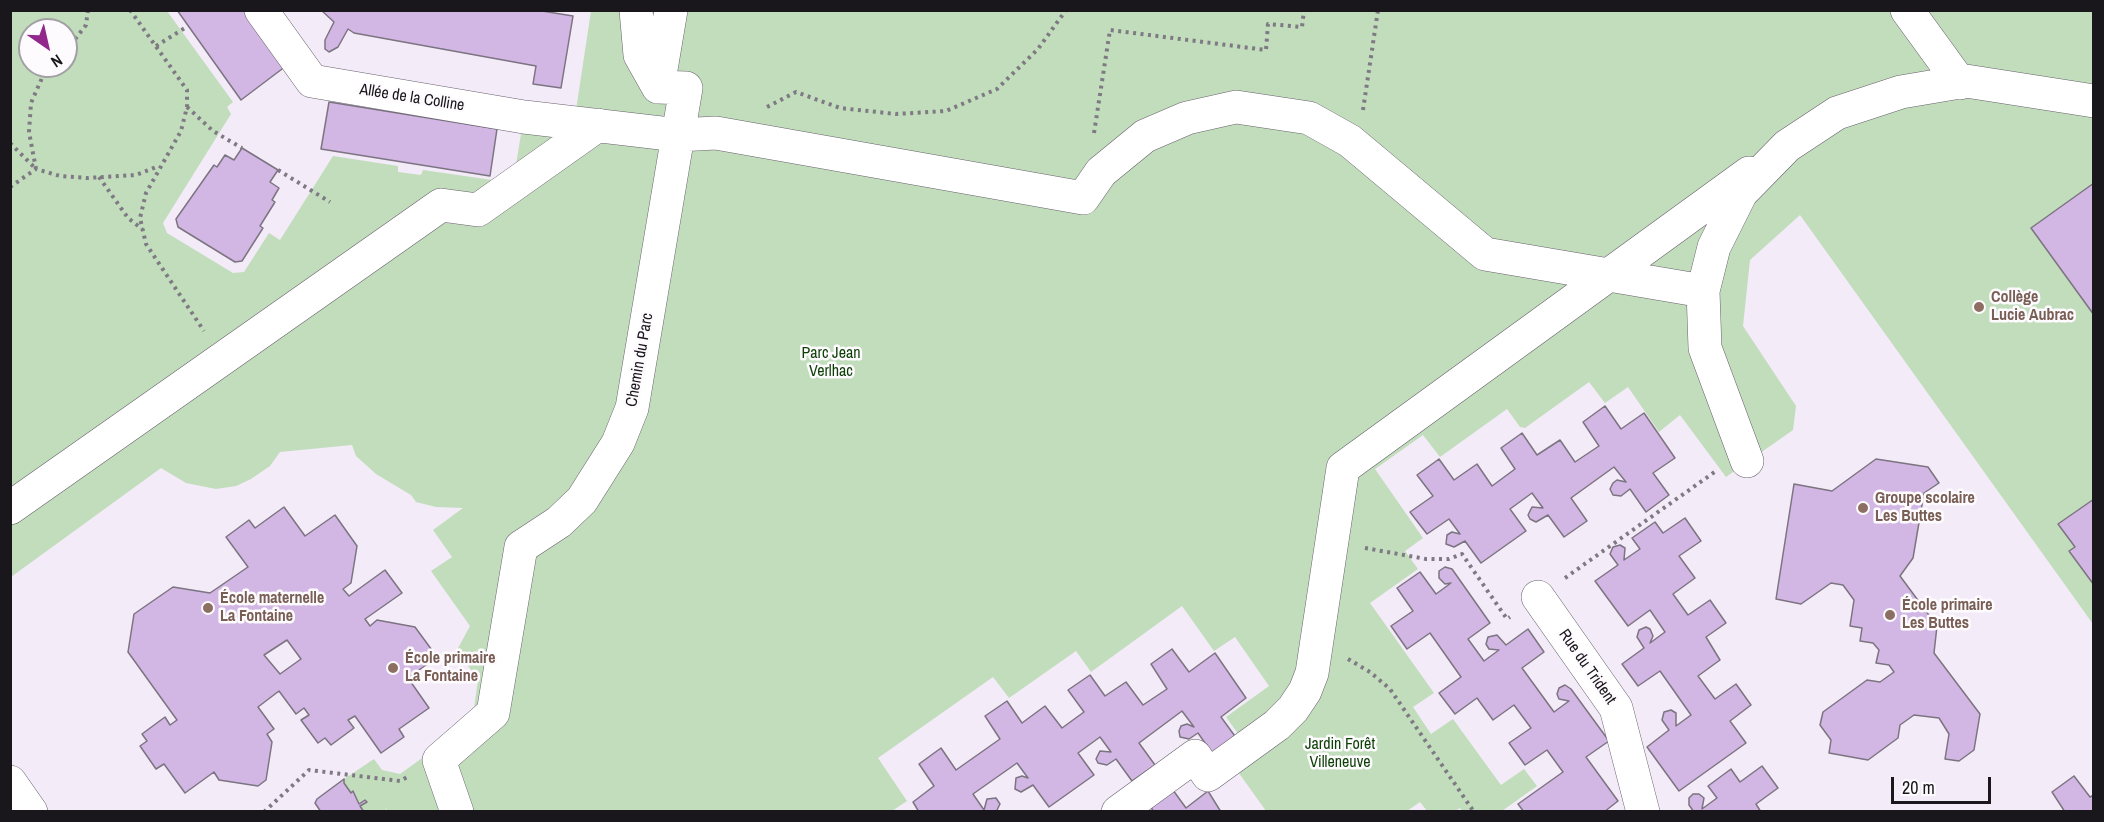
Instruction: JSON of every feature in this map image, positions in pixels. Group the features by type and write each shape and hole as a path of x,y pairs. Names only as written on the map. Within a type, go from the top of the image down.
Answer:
{"street":[{"name":"Allée de la Colline","path":"261,10 312,81 524,117 678,135 716,132 1083,198 1101,172 1145,136 1187,118 1236,107 1308,118 1350,141 1380,164"},
{"path":"636,10 640,55 658,87"},
{"path":"658,87 671,10"},
{"path":"1907,10 1963,82"},
{"path":"1119,812 1195,756 1208,775 1277,725 1293,709 1305,691 1316,651 1343,468 1606,274 1837,113 1901,92 1963,82 2094,101"},
{"name":"Chemin du Parc","path":"439,760 493,713 521,547 559,522 582,500 618,443 632,408 686,88 658,87"},
{"path":"10,508 223,355 441,204 478,210 598,125"},
{"path":"1745,456 1705,348 1703,291 1714,248 1741,193 1787,146"},
{"path":"1380,164 1485,254 1703,291"},
{"name":"Rue du Trident","path":"1538,597 1616,708 1642,812"},
{"path":"439,760 457,812"},
{"path":"10,782 31,812"}],"path":[{"path":"78,35 86,25 88,10"},
{"path":"130,10 187,90 187,107 173,149 160,166 146,193 140,218 142,229 146,243 164,273 223,355"},
{"path":"760,110 796,92 840,108 896,114 946,111 997,89 1038,49 1066,10"},
{"path":"1092,142 1110,30 1266,50 1268,24 1302,27 1304,10"},
{"path":"1378,10 1363,108 1380,164"},
{"path":"156,46 188,26"},
{"path":"36,169 29,132 31,103 42,78"},
{"path":"187,107 213,131 242,148"},
{"path":"10,143 36,169 60,176 135,175 160,166"},
{"path":"10,187 36,169"},
{"path":"278,170 330,202"},
{"path":"99,177 128,218 142,229"},
{"path":"1332,541 1426,559 1449,559 1462,554 1507,619 1745,456"},
{"path":"1316,651 1350,660 1370,672 1390,689 1474,812"},
{"path":"264,812 309,770 400,780 439,760"}],"green space":[{"name":"Parc Jean Verlhac","path":"11,11 167,11 233,102 227,107 231,114 163,223 167,233 233,273 244,272 269,233 280,240 333,156 398,166 398,172 421,175 423,170 513,183 526,103 576,110 591,11 2093,11 2093,624 1800,215 1750,260 1743,326 1796,406 1793,430 1726,477 1680,415 1659,432 1628,387 1605,403 1589,382 1525,428 1520,427 1507,409 1440,457 1423,435 1375,469 1423,538 1405,551 1418,569 1370,603 1434,693 1413,707 1431,734 1453,719 1501,785 1524,769 1537,786 1502,811 1462,811 1460,808 1455,811 1427,811 1420,802 1407,811 1266,811 1236,769 1242,739 1226,717 1269,686 1235,637 1214,651 1182,606 1091,672 1076,651 1009,698 993,677 878,758 907,801 892,811 387,812 386,808 385,811 364,811 360,806 366,801 359,804 353,792 351,793 344,783 344,779 374,759 382,770 400,774 472,722 478,680 457,650 470,626 431,571 452,557 433,530 463,508 436,507 416,502 411,495 376,474 356,456 352,445 280,452 270,466 251,479 236,486 216,489 186,483 161,468 11,577"}],"building":[{"path":"177,10 246,10 286,66 241,100"},
{"path":"321,10 536,10 573,16 561,88 533,84 536,66 354,33 348,29 338,47 329,52 325,49 325,40 334,22"},
{"path":"329,102 497,129 490,176 321,149"},
{"path":"242,148 278,170 270,182 279,188 272,200 275,202 260,226 263,228 242,261 235,262 178,227 176,219 214,165 217,167 225,155 234,160"},
{"path":"2094,183 2094,315 2031,228"},
{"path":"1605,406 1621,429 1644,413 1675,458 1653,473 1669,495 1646,512 1630,489 1621,496 1613,495 1610,489 1613,483 1617,480 1626,482 1614,467 1571,498 1587,521 1564,537 1548,515 1536,522 1530,519 1528,515 1532,507 1543,508 1532,493 1510,509 1526,531 1481,563 1465,541 1454,547 1446,544 1447,535 1452,532 1460,534 1449,519 1427,534 1410,512 1433,496 1417,475 1439,459 1454,480 1477,464 1492,486 1515,469 1501,448 1522,433 1537,455 1560,440 1575,462 1599,446 1583,422"},
{"name":"École primaire Les Buttes","path":"1876,459 1928,467 1939,483 1924,493 1913,558 1900,576 1937,626 1934,653 1980,714 1974,750 1959,761 1945,759 1949,734 1939,718 1914,715 1900,725 1898,738 1868,760 1829,753 1831,740 1820,725 1823,712 1867,680 1880,682 1894,672 1889,665 1876,663 1879,650 1873,643 1860,641 1862,628 1850,626 1854,600 1843,585 1831,583 1801,604 1776,599 1794,484 1832,491"},
{"path":"2094,499 2094,585 2069,551 2075,547 2058,524"},
{"path":"284,507 305,536 335,515 357,546 351,583 343,589 349,596 385,570 402,593 365,619 370,626 377,620 415,627 437,657 408,678 429,708 399,729 404,737 381,753 355,716 348,720 354,728 331,745 325,738 318,743 301,720 309,715 304,708 296,714 279,691 258,707 274,729 267,734 272,742 266,780 258,786 219,780 214,772 185,793 164,764 156,769 140,746 147,741 142,734 165,717 170,725 177,720 128,652 134,614 173,587 210,593 248,567 226,537 249,520 255,528","holes":["287,640 301,659 280,674 264,655"]},
{"path":"1685,518 1701,541 1679,556 1695,578 1673,594 1688,615 1710,600 1726,623 1706,637 1720,660 1698,676 1715,699 1736,684 1751,705 1730,721 1746,743 1679,791 1647,747 1669,730 1662,720 1664,712 1671,710 1676,713 1676,726 1691,715 1660,671 1638,686 1622,664 1644,648 1637,637 1639,630 1646,627 1650,629 1653,636 1650,643 1665,632 1650,610 1628,626 1595,581 1618,565 1610,554 1613,547 1620,545 1625,548 1624,560 1640,549 1632,538 1655,522 1663,533"},
{"path":"1445,567 1452,569 1490,623 1468,639 1484,661 1499,650 1489,649 1486,644 1488,637 1497,635 1506,645 1528,629 1544,652 1522,668 1554,712 1569,701 1559,699 1557,694 1559,688 1565,685 1571,689 1609,741 1586,757 1618,801 1604,812 1524,812 1518,804 1563,772 1547,750 1525,765 1509,743 1531,728 1514,705 1493,720 1477,698 1455,714 1439,693 1461,677 1430,633 1407,649 1391,626 1413,611 1397,588 1420,572 1436,594 1451,583 1445,584 1439,578 1439,571"},
{"path":"1172,649 1189,672 1215,653 1246,698 1221,717 1237,739 1214,756 1198,733 1189,739 1180,737 1181,726 1187,724 1194,727 1182,711 1139,743 1155,765 1132,781 1116,759 1107,765 1098,763 1096,759 1100,751 1111,752 1100,737 1078,753 1094,775 1049,807 1033,785 1021,792 1015,789 1016,778 1022,776 1028,778 1017,763 973,794 984,810 987,799 996,798 1000,804 996,812 919,812 913,802 934,786 919,764 941,748 956,770 1000,739 985,716 1007,701 1022,723 1045,706 1062,728 1084,712 1068,690 1090,675 1105,696 1126,682 1143,705 1167,689 1151,664"},
{"path":"1762,766 1778,788 1756,804 1761,812 1694,812 1689,805 1689,798 1693,794 1699,794 1704,798 1702,809 1717,798 1708,786 1731,769 1740,782"},
{"path":"2074,776 2090,797 2094,795 2094,812 2065,812 2052,792"},
{"path":"344,779 344,783 351,793 353,791 359,804 365,800 367,802 360,806 364,812 321,812 315,803 317,799"},
{"path":"1170,786 1186,808 1208,791 1221,812 1154,812 1148,803"}],"place":[{"name":"Collège Lucie Aubrac","path":"1979,307"},
{"name":"Groupe scolaire Les Buttes","path":"1863,508"},
{"name":"École maternelle La Fontaine","path":"208,608"},
{"name":"École primaire Les Buttes","path":"1890,615"},
{"name":"École primaire La Fontaine","path":"393,668"}],"park label":[{"name":"Jardin Forêt Villeneuve","path":"1340,754"}]}
